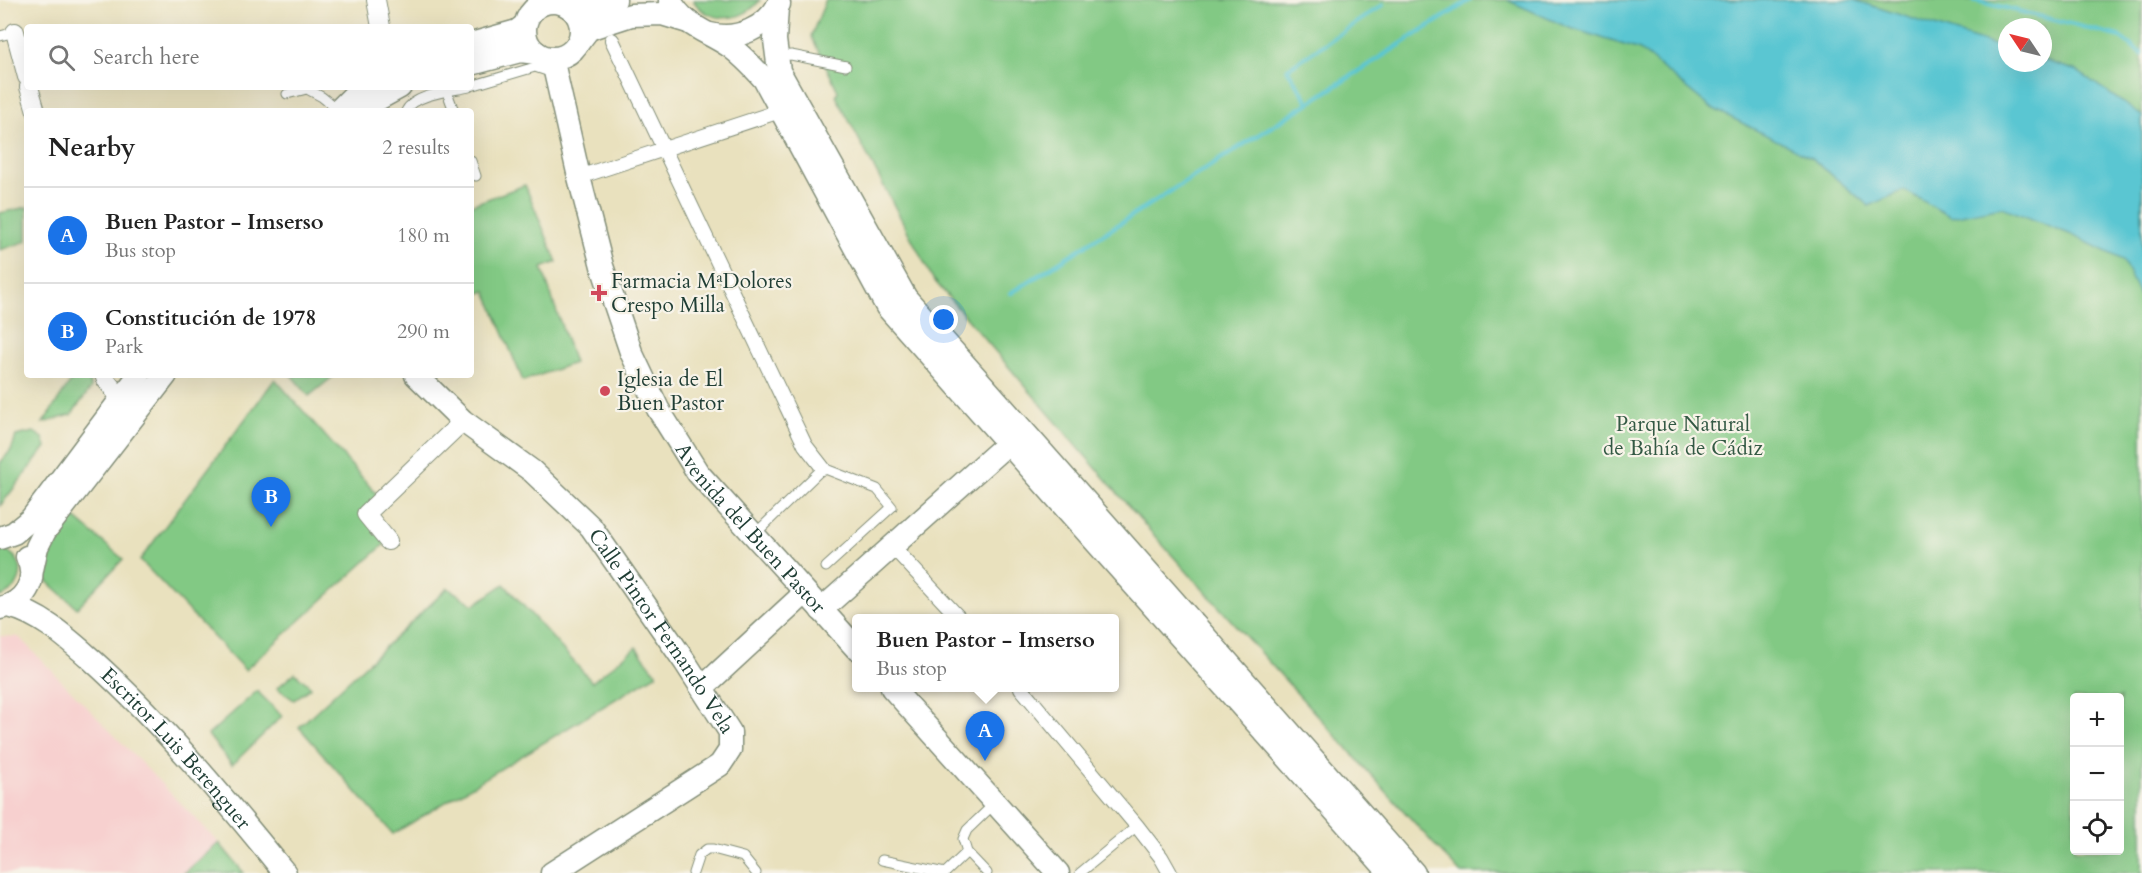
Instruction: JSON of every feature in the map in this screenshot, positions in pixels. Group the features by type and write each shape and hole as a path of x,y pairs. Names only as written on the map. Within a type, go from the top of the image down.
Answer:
{"street":[{"path":"376,0 380,24"},
{"path":"474,43 517,31 525,26 533,12 543,2 578,11 615,0"},
{"path":"670,0 685,21"},
{"path":"705,33 728,36 751,31 770,17 779,4"},
{"path":"779,4 775,29 779,71 906,298 1414,873"},
{"path":"569,8 575,13 580,28 578,43"},
{"path":"474,63 520,51 548,62 567,54 588,30 594,27 632,15 662,14 685,21 729,46 748,62 764,79 887,307 1390,873"},
{"path":"525,26 527,41 548,62"},
{"path":"8,34 24,70"},
{"path":"612,40 805,444 823,468"},
{"name":"Avenida del Buen Pastor","path":"548,62 603,266 631,352 658,409 698,473 852,644"},
{"path":"31,90 35,108"},
{"path":"341,108 359,90"},
{"path":"368,108 394,90"},
{"path":"579,177 780,111"},
{"path":"105,378 121,399"},
{"path":"0,539 14,533 31,519 138,378"},
{"path":"2,608 24,596 32,575 37,547 45,531 164,378"},
{"name":"Calle Pintor Fernando Vela","path":"419,378 463,421 532,471 591,527 730,732 732,741 726,758 720,765 552,873"},
{"path":"388,541 366,514 463,421"},
{"path":"821,610 1008,442"},
{"name":"Escritor Luis Berenguer","path":"0,539 12,542 26,553 38,598 60,632"},
{"path":"892,546 954,614"},
{"path":"702,688 805,593"},
{"name":"Escritor Luis Berenguer","path":"2,608 30,614 60,632 111,677 160,726 239,816 285,873"},
{"path":"897,692 1058,873"},
{"path":"1026,692 1137,826 1161,857 1170,873"}],"lane":[{"path":"776,56 791,55 846,66"},
{"path":"474,86 548,62"},
{"path":"287,94 303,90"},
{"path":"309,90 335,108"},
{"path":"408,108 422,98 456,90"},
{"path":"447,92 453,108"},
{"path":"474,170 476,176"},
{"path":"754,535 823,468 877,489 892,507 826,567"},
{"path":"987,873 967,852 963,843 964,834 996,802"},
{"path":"1080,873 1137,826"},
{"path":"693,873 699,855 707,849 743,857 756,873"},
{"path":"882,860 945,873 967,852"}],"shaded area":[{"path":"0,636 19,637 219,843 184,873 0,873"}],"green space":[{"path":"693,0 760,0 745,13 726,18 708,14"},
{"name":"Parque Natural de Bahía de Cádiz","path":"826,0 2142,0 2142,873 1460,873 1151,532 933,279 836,96 838,91 811,36"},
{"path":"525,185 557,262 542,268 574,363 523,381 486,291 476,294 474,289 474,204"},
{"path":"24,208 24,242 0,250 0,213"},
{"path":"73,378 89,378 91,388 71,415 43,423"},
{"path":"294,378 331,378 309,396"},
{"path":"275,379 381,499 366,514 388,541 245,670 140,560"},
{"path":"34,432 43,438 46,447 0,506 0,463 11,450 16,436"},
{"path":"71,515 123,559 77,608 46,580 48,551"},
{"path":"0,549 16,558 21,572 15,587 0,597"},
{"path":"504,584 592,682 636,647 657,674 393,834 299,727 448,588 474,605"},
{"path":"295,673 311,687 294,700 277,688"},
{"path":"257,691 282,716 232,765 208,735"},
{"path":"219,843 244,873 184,873"}],"water":[{"path":"1507,0 1854,0 1998,46 1998,72 2052,72 2052,63 2077,71 2142,116 2142,299 2123,260 2072,235 2002,207 1951,217 1904,190 1869,206 1810,157 1710,107 1640,50 1567,27"}],"waterway":[{"path":"1011,293 1470,0"},
{"path":"1974,0 2118,36 2142,54"},
{"path":"1309,103 1287,69 1383,5"}],"place":[{"name":"Farmacia MªDolores Crespo Milla","path":"599,293"},
{"name":"Iglesia de El Buen Pastor","path":"605,391"},
{"name":"Constitución de 1978","path":"271,527"},
{"name":"Buen Pastor - Imserso","path":"985,761"}]}
